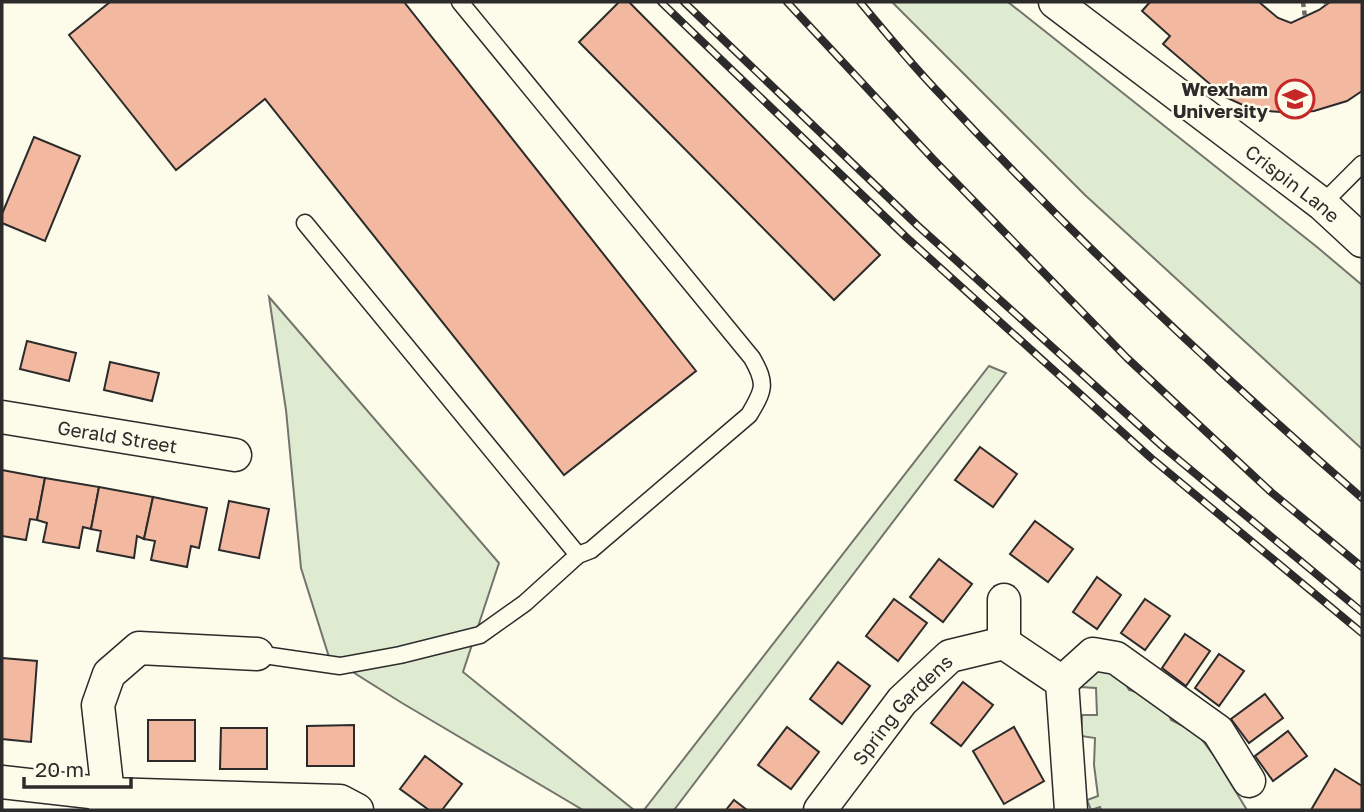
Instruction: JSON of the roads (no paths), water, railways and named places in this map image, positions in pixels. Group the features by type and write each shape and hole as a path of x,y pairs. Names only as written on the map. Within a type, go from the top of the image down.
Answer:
{"street":[{"name":"Crispin Lane","path":"1055,2 1322,204 1362,241"},
{"name":"Gerald Street","path":"2,417 235,455"},
{"path":"1004,600 1004,642 1062,682"},
{"name":"Spring Gardens","path":"820,810 902,701 950,656 1004,642"},
{"path":"107,802 98,705 108,674 139,648 257,654"},
{"path":"1062,682 1093,654 1116,658 1217,731 1249,781"},
{"path":"1062,682 1071,810"},
{"path":"2,782 107,802 340,801 357,810"}],"lane":[{"path":"257,654 340,666 400,655 480,635 525,603 578,555 591,550 749,415 762,387 762,375 752,358 460,2"},
{"path":"1322,204 1362,164"},
{"path":"305,223 578,555"}],"railway":[{"path":"661,2 906,237 1151,458 1362,633"},
{"path":"684,2 917,225 1162,446 1362,612"},
{"path":"787,2 933,159 1127,358 1271,492 1362,567"},
{"path":"860,2 930,83 1093,251 1199,352 1362,498"}],"place":[{"name":"Wrexham University","path":"1295,99"}]}
